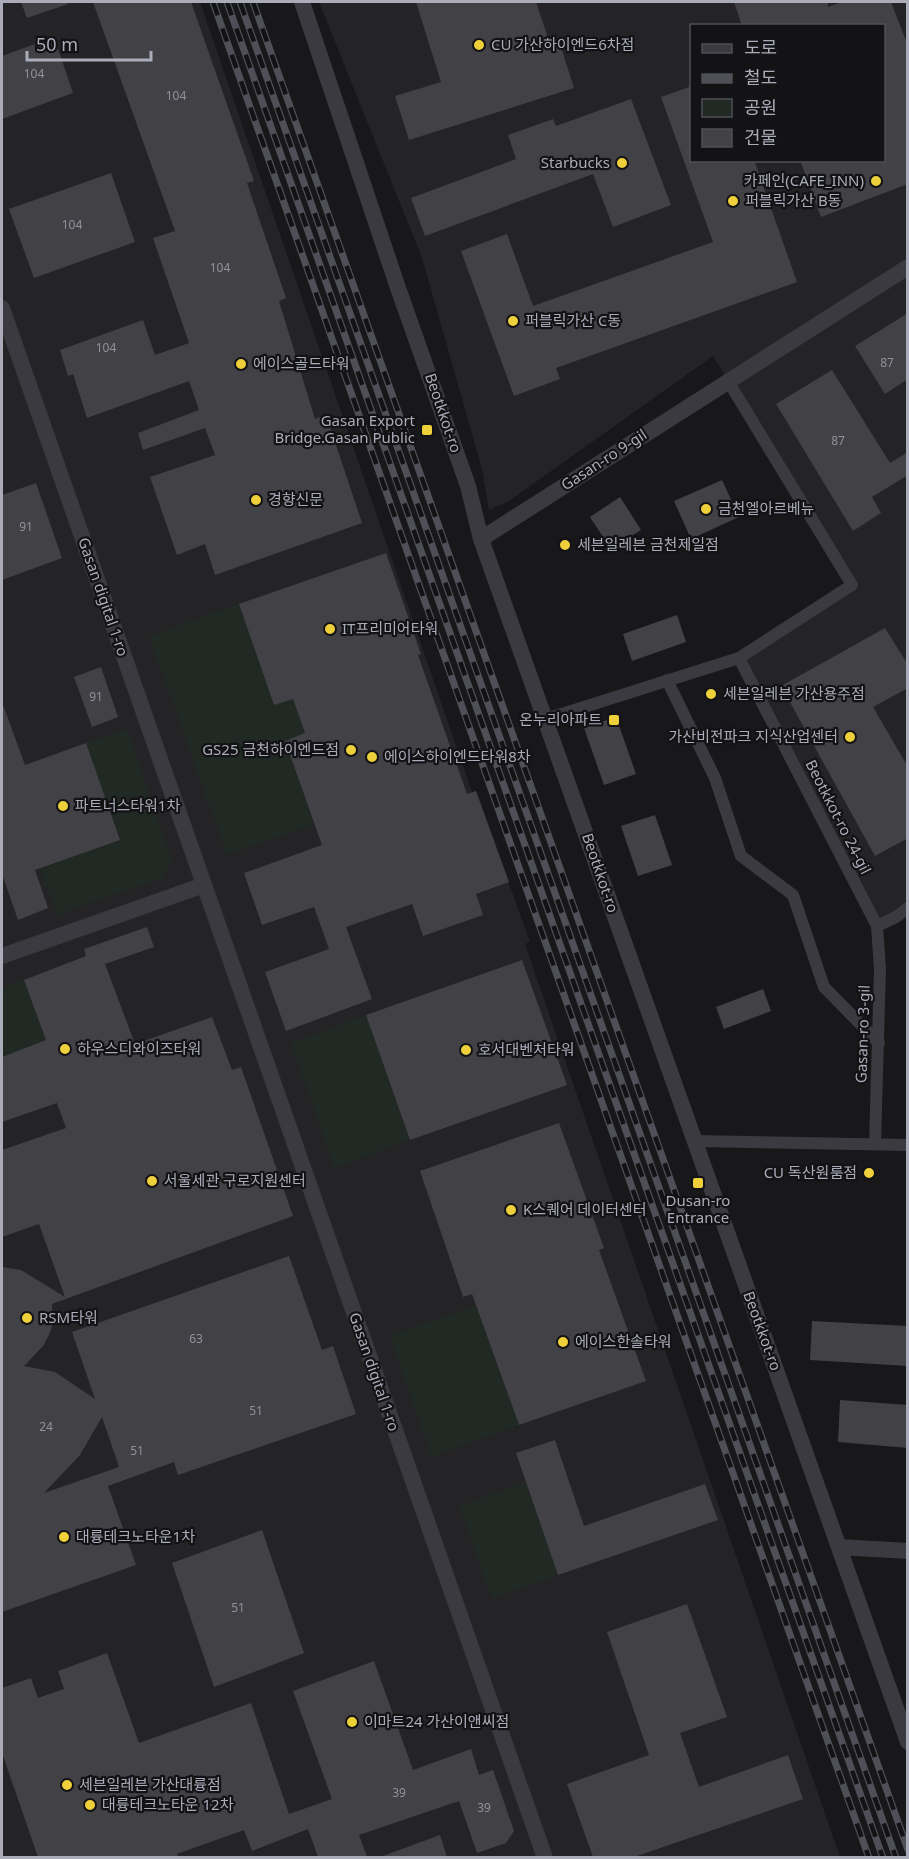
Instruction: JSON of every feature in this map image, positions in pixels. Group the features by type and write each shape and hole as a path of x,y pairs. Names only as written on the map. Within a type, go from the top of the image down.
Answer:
{"street":[{"name":"Beotkkot-ro","path":"302,2 468,486 481,539 908,1742"},
{"name":"Gasan-ro 9-gil","path":"481,539 908,267"},
{"name":"Gasan digital 1-ro","path":"2,308 545,1857"},
{"path":"546,719 739,658 852,585 728,381"},
{"name":"Beotkkot-ro 24-gil","path":"739,658 877,926"},
{"path":"667,680 715,777 741,856 793,895 824,987 879,1043"},
{"path":"2,956 204,885"},
{"path":"877,926 908,908"},
{"name":"Gasan-ro 3-gil","path":"875,1144 880,969 877,926"},
{"path":"695,1141 908,1145"},
{"path":"839,1547 908,1551"}],"shaded area":[{"path":"2,2 200,2 472,792 476,791 530,942 525,944 840,1857 2,1858"},
{"path":"319,2 907,2 908,901 877,926 739,658 852,585 713,356 509,501 489,510 482,469 422,258"}],"green space":[{"path":"239,604 274,705 293,699 305,733 285,741 314,824 227,855 149,636"},
{"path":"127,729 172,859 163,878 57,915 40,868 86,743"},
{"path":"24,980 46,1040 2,1057 2,988"},
{"path":"366,1015 410,1140 334,1168 291,1043"},
{"path":"476,1305 519,1425 432,1457 390,1336"},
{"path":"526,1482 558,1575 492,1599 459,1506"}],"building":[{"path":"21,2 68,2 68,4 27,18"},
{"path":"93,2 191,2 254,181 247,183 286,298 279,301 315,419 326,415 362,523 215,575 205,544 177,555 150,477 215,455 205,428 143,450 138,433 199,410 189,381 87,418 73,374 68,376 60,350 143,320 155,355 189,343 153,238 175,231"},
{"path":"416,2 536,2 551,47 560,44 574,88 409,140 395,96 441,82"},
{"path":"734,2 828,2 828,7 842,2 891,2 908,46 908,184 821,217 801,162 885,162 885,24 741,24"},
{"path":"54,37 73,93 2,119 2,56"},
{"name":"퍼블릭가산 B동","path":"690,87 690,162 755,162 797,282 556,368 560,379 514,396 461,251 507,234 533,306 713,242 661,97"},
{"path":"631,99 671,205 613,227 593,174 425,236 411,198 516,159 508,135 553,119 556,126"},
{"path":"111,173 135,242 34,278 9,209"},
{"path":"908,313 908,379 885,394 855,346"},
{"path":"832,370 890,463 908,452 908,475 872,497 881,513 853,531 776,404"},
{"name":"금천엘아르베뉴","path":"722,480 739,517 691,539 674,501"},
{"path":"36,483 62,558 2,580 2,495"},
{"path":"620,497 641,530 611,549 590,517"},
{"path":"386,553 421,654 418,655 467,794 476,791 509,882 476,894 483,915 423,936 412,904 346,927 372,999 286,1031 265,972 329,949 314,907 262,925 244,873 322,845 285,741 305,733 293,699 274,705 239,604"},
{"path":"677,615 686,642 632,661 623,634"},
{"name":"가산비전파크 지식산업센터","path":"885,628 908,665 908,688 873,707 908,767 908,838 875,856 781,686"},
{"path":"101,667 118,717 92,727 74,677"},
{"name":"파트너스타워1차","path":"2,705 25,765 86,743 120,840 35,870 48,908 18,920 2,874"},
{"path":"616,717 636,774 604,785 584,728"},
{"path":"655,815 672,865 638,876 621,826"},
{"path":"147,927 154,947 105,964 135,1044 212,1017 232,1070 241,1067 293,1216 52,1304 53,1324 49,1335 43,1346 24,1366 55,1372 95,1399 72,1332 289,1256 322,1350 333,1346 356,1414 178,1475 174,1462 108,1486 136,1565 2,1612 2,1267 21,1270 65,1297 39,1224 2,1237 2,1150 66,1128 57,1103 2,1122 2,1057 46,1040 24,980 86,956 84,949","holes":["102,1417 119,1467 44,1493 80,1455"]},
{"name":"호서대벤처타워","path":"522,960 567,1085 410,1140 366,1015"},
{"path":"763,989 771,1011 724,1029 716,1007"},
{"path":"559,1123 604,1248 599,1250 646,1381 519,1425 472,1294 463,1297 420,1171"},
{"path":"812,1321 908,1326 908,1366 810,1360"},
{"path":"840,1400 908,1405 908,1448 838,1442"},
{"path":"555,1440 584,1526 705,1484 718,1520 558,1575 516,1453"},
{"path":"262,1530 304,1653 214,1687 172,1563"},
{"path":"687,1604 727,1717 680,1733 699,1787 788,1755 803,1799 634,1857 593,1857 567,1784 649,1755 607,1632"},
{"path":"107,1653 139,1743 251,1703 289,1814 332,1799 293,1691 374,1661 413,1770 471,1749 479,1775 493,1770 514,1831 506,1843 477,1853 459,1801 359,1835 367,1857 318,1857 308,1829 252,1851 244,1830 177,1854 179,1857 38,1857 2,1753 2,1688 31,1678 38,1698 64,1689 58,1671"},
{"path":"440,1835 447,1857 383,1857 383,1856"}],"railway":[{"path":"213,2 869,1858"},
{"path":"227,2 883,1858"},
{"path":"240,2 896,1858"},
{"path":"253,2 908,1850"}],"place":[{"name":"CU 가산하이엔드6차점","path":"479,45"},
{"name":"Starbucks","path":"622,163"},
{"name":"카페인(CAFE_INN)","path":"876,181"},
{"name":"퍼블릭가산 B동","path":"733,201"},
{"name":"퍼블릭가산 C동","path":"513,321"},
{"name":"에이스골드타워","path":"241,364"},
{"name":"Gasan Export Bridge.Gasan Public","path":"427,430"},
{"name":"경향신문","path":"256,500"},
{"name":"금천엘아르베뉴","path":"706,509"},
{"name":"세븐일레븐 금천제일점","path":"565,545"},
{"name":"IT프리미어타워","path":"330,629"},
{"name":"세븐일레븐 가산용주점","path":"711,694"},
{"name":"온누리아파트","path":"614,720"},
{"name":"가산비전파크 지식산업센터","path":"850,737"},
{"name":"GS25 금천하이엔드점","path":"351,750"},
{"name":"에이스하이엔드타워8차","path":"372,757"},
{"name":"파트너스타워1차","path":"63,806"},
{"name":"하우스디와이즈타워","path":"65,1049"},
{"name":"호서대벤처타워","path":"466,1050"},
{"name":"CU 독산원룸점","path":"869,1173"},
{"name":"서울세관 구로지원센터","path":"152,1181"},
{"name":"Dusan-ro Entrance","path":"698,1183"},
{"name":"K스퀘어 데이터센터","path":"511,1210"},
{"name":"RSM타워","path":"27,1318"},
{"name":"에이스한솔타워","path":"563,1342"},
{"name":"대륭테크노타운1차","path":"64,1537"},
{"name":"이마트24 가산이앤씨점","path":"352,1722"},
{"name":"세븐일레븐 가산대륭점","path":"67,1785"},
{"name":"대륭테크노타운 12차","path":"90,1805"}]}
